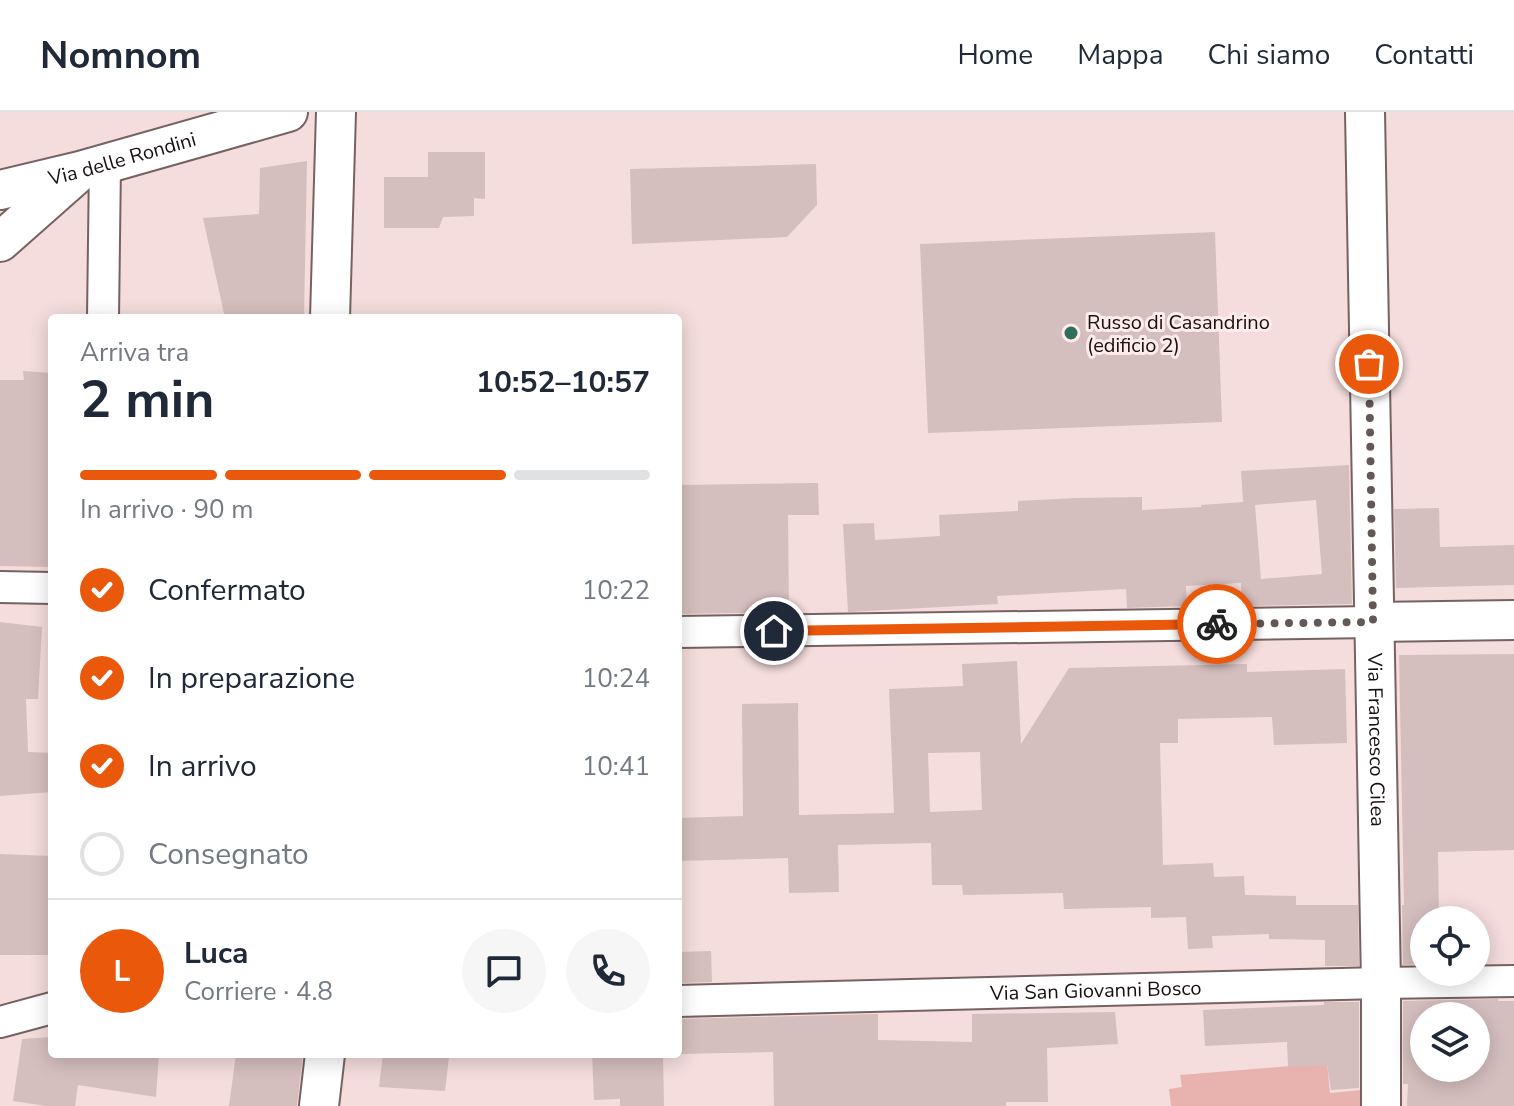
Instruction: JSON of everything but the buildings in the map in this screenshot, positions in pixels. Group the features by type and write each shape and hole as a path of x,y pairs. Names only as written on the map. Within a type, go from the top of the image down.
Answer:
{"street":[{"name":"Via delle Rondini","path":"0,190 93,168 288,112"},
{"path":"330,314 336,112"},
{"name":"Via Francesco Cilea","path":"1365,112 1381,1106"},
{"path":"0,242 93,168"},
{"path":"93,168 103,314"},
{"path":"0,587 48,588"},
{"path":"682,632 1514,620"},
{"name":"Via San Giovanni Bosco","path":"682,1001 1514,981"},
{"path":"0,1022 48,1009"},
{"path":"319,1106 325,1058"}],"shaded area":[{"path":"1327,1063 1330,1093 1361,1090 1361,1106 1171,1106 1169,1089 1182,1087 1180,1075"}],"way so far":[{"path":"1217,624 1373,622 1369,364"}],"place":[{"name":"Russo di Casandrino (edificio 2)","path":"1071,333"}],"route":[{"path":"774,631 1217,624"}]}
